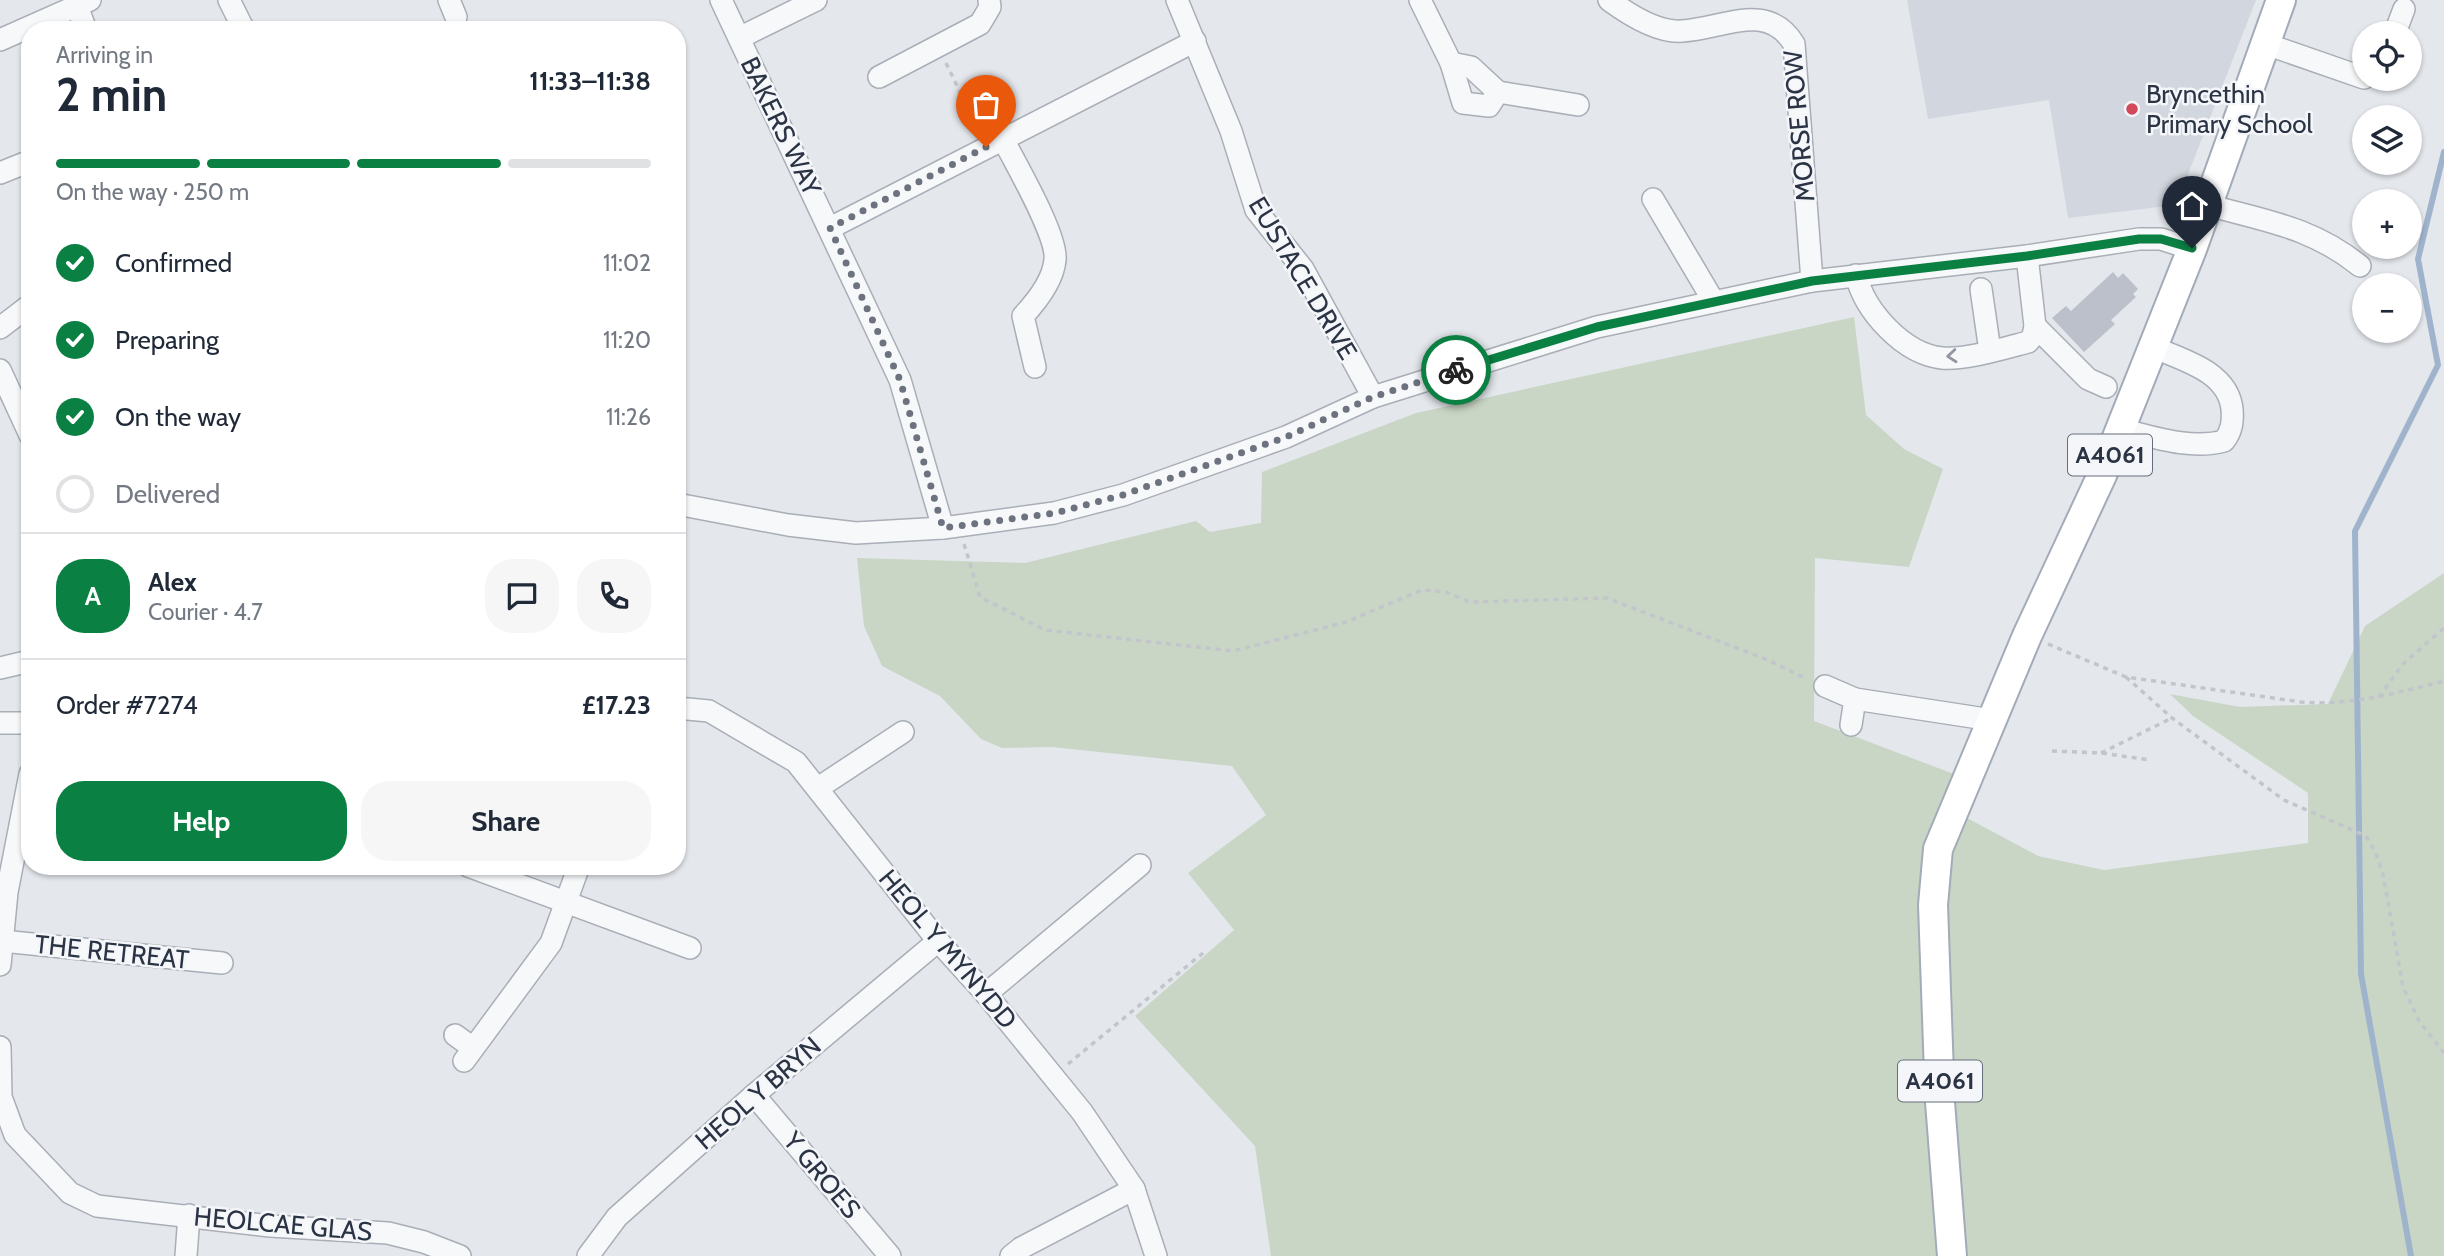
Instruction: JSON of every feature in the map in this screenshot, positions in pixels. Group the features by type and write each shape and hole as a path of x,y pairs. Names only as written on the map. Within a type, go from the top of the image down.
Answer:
{"main road":[{"name":"A4061","path":"1952,1256 1940,1102 1933,905 1938,849 2027,636 2120,429 2192,248 2281,0"}],"street":[{"path":"229,0 240,21"},
{"name":"BAKERS WAY","path":"721,0 900,380 950,527"},
{"path":"739,38 816,0"},
{"path":"879,77 980,23 990,6 989,0"},
{"name":"EUSTACE DRIVE","path":"1177,0 1231,131 1256,209 1303,269 1373,397"},
{"path":"1420,0 1451,63 1463,103 1489,106 1498,92"},
{"name":"MORSE ROW","path":"1609,0 1657,27 1679,32 1696,29 1745,11 1763,15 1787,28 1794,44 1812,281"},
{"path":"43,21 83,3 85,21"},
{"path":"2400,21 2404,9"},
{"path":"0,40 21,31"},
{"path":"830,228 1195,41"},
{"path":"2266,44 2352,74"},
{"path":"1451,63 1471,67 1498,92 1578,105"},
{"path":"995,143 1051,237 1056,258 1051,277 1023,316 1035,367"},
{"path":"0,173 21,165"},
{"path":"1654,199 1714,302"},
{"path":"2208,205 2289,226 2343,252 2360,265"},
{"path":"686,506 824,531 856,533 950,527 1055,513 1123,495 1286,437 1373,397 1597,327 1812,281 1856,275 2027,256 2139,239 2161,239 2192,248"},
{"path":"1856,275 1867,305 1885,327 1924,353 1944,358 1990,351 2028,342 2034,337 2027,256"},
{"path":"1981,289 1990,351"},
{"path":"0,328 21,312"},
{"path":"2035,326 2088,379 2106,387"},
{"path":"2120,429 2181,443 2202,444 2224,441 2231,430 2231,403 2221,384 2200,368 2153,347"},
{"path":"0,370 21,416"},
{"path":"0,668 21,663"},
{"path":"1825,686 1855,699 1992,720"},
{"path":"1851,725 1855,699"},
{"name":"HEOL Y MYNYDD","path":"686,709 709,711 796,762 938,941 986,994 1082,1112 1134,1189 1156,1256"},
{"path":"0,723 21,723"},
{"path":"818,788 903,732"},
{"path":"0,965 7,892 21,820"},
{"path":"986,994 1140,865"},
{"path":"494,875 690,948"},
{"path":"455,1035 469,1055 551,943 576,875"},
{"name":"THE RETREAT","path":"2,941 222,963"},
{"name":"HEOL Y BRYN","path":"588,1256 617,1217 754,1095 938,941"},
{"path":"0,1047 1,1097 8,1138"},
{"name":"Y GROES","path":"754,1095 890,1256"},
{"name":"HEOLCAE GLAS","path":"8,1138 70,1193 97,1206 270,1226 388,1233 460,1256"},
{"path":"1012,1256 1021,1248 1134,1189"},
{"path":"186,1256 188,1215"}],"path":[{"path":"938,46 995,143"},
{"path":"950,527 980,597 1045,631 1233,651 1346,622 1422,590 1446,592 1469,602 1607,597 1768,660 1825,686"},
{"path":"2379,697 2403,664 2444,628"},
{"path":"2027,636 2079,655 2126,677 2172,718 2284,800 2366,836 2383,874 2403,986 2419,1021 2444,1053"},
{"path":"2126,677 2328,704 2379,697 2444,681"},
{"path":"2101,753 2172,718"},
{"path":"2052,751 2101,753 2150,760"},
{"path":"1054,1077 1203,953"}],"shaded area":[{"name":"Bryncethin Primary School","path":"1907,0 2256,0 2176,205 2068,218 2049,100 1928,119"}],"green space":[{"path":"1854,317 1866,415 1904,449 1943,469 1909,567 1815,558 1814,721 1967,779 1954,811 2038,856 2104,870 2308,843 2308,793 2193,716 2170,694 2240,707 2328,704 2365,626 2444,573 2444,1256 1271,1256 1255,1146 1135,1016 1234,930 1188,873 1266,815 1232,766 1052,747 1002,748 981,739 940,696 882,666 864,626 857,558 1025,563 1196,521 1210,532 1261,523 1262,472 1416,413"}],"building":[{"path":"2113,272 2118,278 2123,273 2138,289 2133,294 2136,297 2111,320 2115,324 2084,352 2052,318 2066,306 2071,311"}],"waterway":[{"path":"2411,1256 2361,974 2355,531 2438,365 2418,259 2444,152"}],"way so far":[{"path":"986,147 830,228 900,380 943,528 1055,513 1123,495 1286,437 1373,397 1456,370"}],"place":[{"name":"Bryncethin Primary School","path":"2132,109"}],"route":[{"path":"1456,370 1597,327 1812,281 2027,256 2139,239 2161,239 2192,248"}]}
